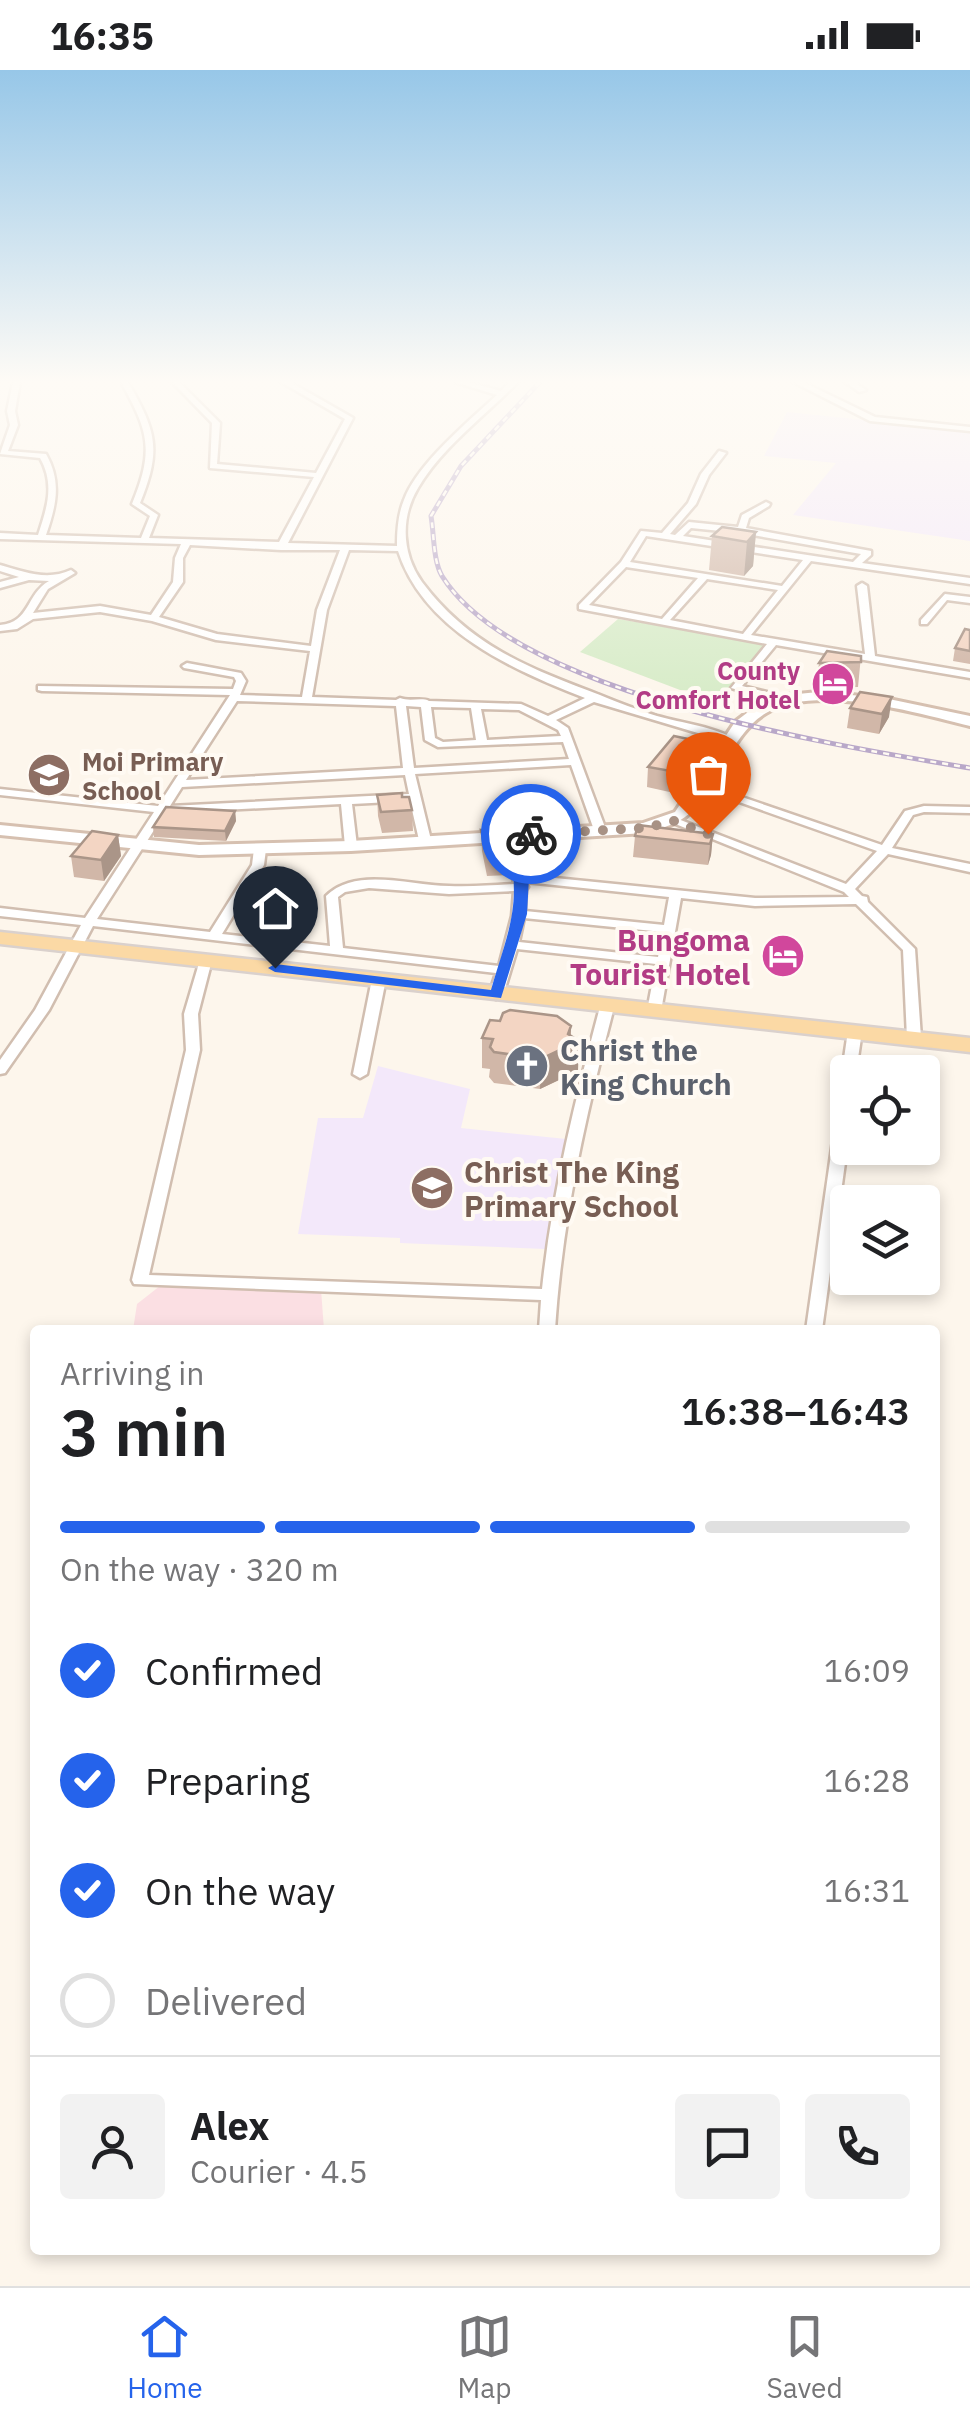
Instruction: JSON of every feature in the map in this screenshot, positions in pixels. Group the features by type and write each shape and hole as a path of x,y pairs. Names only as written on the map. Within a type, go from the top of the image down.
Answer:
{"main road":[{"path":"0,938 970,1045"}],"street":[{"path":"41,537 53,500 53,485"},
{"path":"143,485 136,504 154,516 144,541"},
{"path":"281,547 311,485"},
{"path":"414,485 408,500 401,549 420,589 459,627 514,663 596,697 732,740"},
{"path":"664,536 692,504 699,485"},
{"path":"741,530 746,516 766,504"},
{"path":"677,538 689,526 741,530 864,551 868,556 856,565"},
{"path":"970,581 644,532 624,564 582,607 970,675"},
{"path":"1,538 401,549"},
{"path":"153,618 178,582 179,558 186,543"},
{"path":"307,699 322,610 345,548"},
{"path":"745,637 809,558"},
{"path":"624,564 781,588"},
{"path":"0,568 29,577 56,578 71,573"},
{"path":"663,623 704,576"},
{"path":"0,586 29,577"},
{"path":"0,628 14,627 24,619 45,587 56,578"},
{"path":"862,586 870,658"},
{"path":"924,622 944,597 970,600"},
{"path":"24,619 100,609 153,618 216,637 314,649"},
{"path":"773,642 736,688 787,700 873,700 970,720"},
{"path":"0,1070 42,1010 90,922 241,681 237,675 188,666"},
{"path":"42,688 521,707 564,728 600,830"},
{"path":"551,719 596,697"},
{"path":"674,821 750,716 787,700"},
{"path":"400,702 409,770 426,840"},
{"path":"425,702 430,740 442,745 566,739"},
{"path":"475,704 482,744"},
{"path":"179,784 576,762"},
{"path":"700,786 885,850 970,868"},
{"path":"0,792 163,810 415,797"},
{"path":"346,802 352,846"},
{"path":"848,888 885,850 914,810 970,810"},
{"path":"0,830 140,845 260,849 600,830 674,821 848,888 864,900 910,949 914,1038"},
{"path":"496,995 520,914 522,882 512,835"},
{"path":"214,936 258,865 260,849"},
{"path":"337,949 332,896 344,887 522,882 778,903 864,900"},
{"path":"654,1011 676,894"},
{"path":"0,912 504,970"},
{"path":"520,914 668,929"},
{"path":"513,944 661,961"},
{"path":"206,960 191,1014 193,1050 140,1280 548,1296"},
{"path":"360,1074 379,980"},
{"path":"546,1325 551,1246 571,1142 607,1007"},
{"path":"851,1055 855,1031"},
{"path":"815,1325 837,1165"}],"shaded area":[{"path":"817,485 970,485 970,541 793,515"},
{"name":"Christ The King Primary School","path":"378,1066 470,1089 461,1128 566,1139 545,1249 298,1234 318,1118 363,1118"},
{"path":"165,1282 321,1289 324,1325 134,1325 137,1304"}],"green space":[{"path":"618,619 767,643 728,692 680,690 580,652"}],"building":[{"path":"722,527 756,532 747,542 712,536"},
{"path":"965,629 970,630 970,651 955,648"},
{"path":"827,651 861,656 861,662 819,663"},
{"path":"860,692 892,697 882,714 850,708"},
{"path":"674,736 698,741 676,772 648,767"},
{"path":"402,793 402,797 409,797 412,810 381,812 377,795"},
{"path":"166,807 235,811 225,831 153,827"},
{"path":"638,825 713,834 710,844 635,836"},
{"path":"481,830 505,833 509,853 487,854"},
{"path":"92,831 118,835 101,860 71,856"},
{"path":"510,1010 557,1016 571,1026 568,1034 579,1041 541,1059 494,1052 490,1047 493,1039 482,1038 490,1020 500,1021 503,1013"}],"railway":[{"path":"449,485 431,516 435,555 442,576 481,618 537,653 607,683 684,708 764,729 970,768"}],"way so far":[{"path":"531,834 645,828 674,821 708,834"}],"place":[{"name":"County Comfort Hotel","path":"833,684"},
{"name":"Moi Primary School","path":"49,775"},
{"name":"Bungoma Tourist Hotel","path":"783,956"},
{"name":"Christ the King Church","path":"527,1066"},
{"name":"Christ The King Primary School","path":"432,1188"}],"route":[{"path":"275,968 496,995 520,914 523,878 512,835 531,834"}]}
